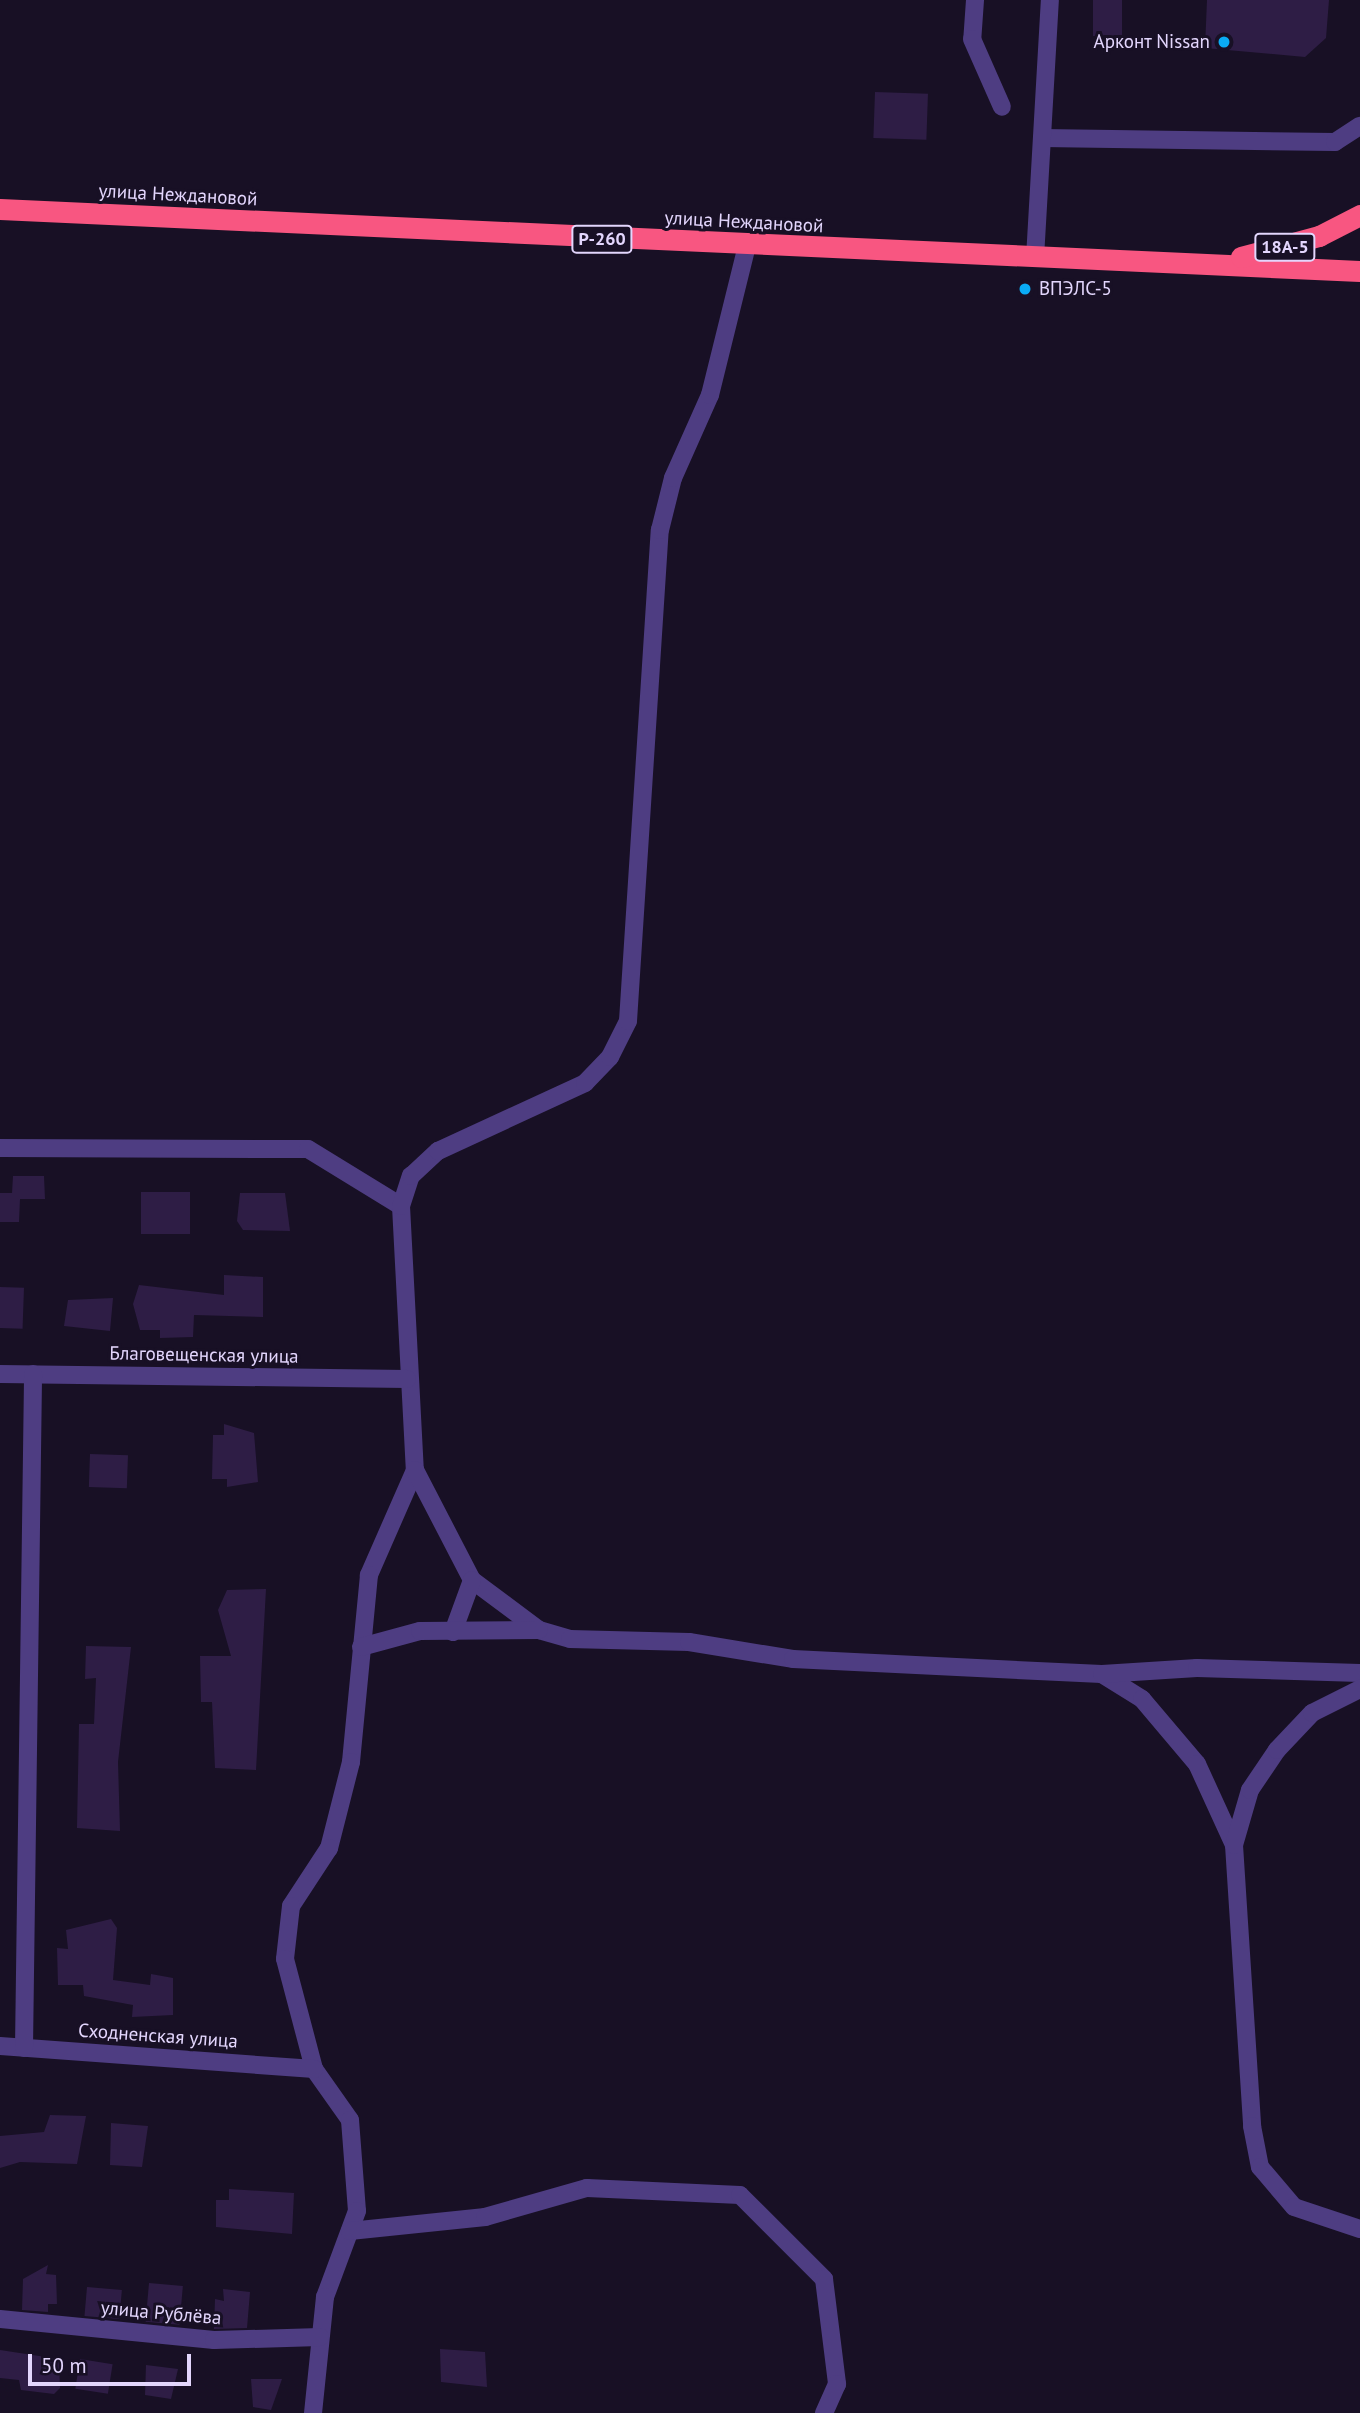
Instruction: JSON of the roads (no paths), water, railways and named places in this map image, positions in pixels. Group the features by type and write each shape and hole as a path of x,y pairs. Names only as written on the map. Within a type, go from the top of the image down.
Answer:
{"highway":[{"name":"улица Неждановой","path":"0,209 747,246 1360,271"},
{"name":"18А-5","path":"1205,263 1319,236 1360,215"}],"street":[{"path":"975,0 972,39 1002,107"},
{"path":"1035,258 1050,0"},
{"path":"1042,138 1335,142 1360,126"},
{"path":"540,1630 472,1580 415,1469 407,1379 401,1206 411,1176 438,1151 585,1083 610,1057 628,1021 660,530 673,478 710,395 747,246"},
{"path":"0,1148 308,1149 401,1206"},
{"name":"Благовещенская улица","path":"0,1374 407,1379"},
{"path":"24,2048 33,1374"},
{"path":"313,2413 325,2297 357,2211 350,2120 314,2069 285,1959 291,1906 329,1848 351,1762 369,1575 415,1469"},
{"path":"453,1632 472,1580"},
{"path":"361,1647 390,1635 540,1630 570,1639 689,1642 793,1658 1102,1674 1198,1668 1360,1673"},
{"path":"1102,1674 1142,1699 1175,1733 1214,1797 1234,1845 1252,2126 1260,2166 1294,2207 1360,2228"},
{"path":"1234,1845 1250,1790 1277,1750 1311,1713 1360,1689"},
{"name":"Сходненская улица","path":"0,2046 314,2069"},
{"path":"350,2231 485,2217 587,2188 740,2195 824,2279 838,2384 824,2413"},
{"name":"улица Рублёва","path":"0,2319 214,2340 320,2337"}],"place":[{"name":"Арконт Nissan","path":"1224,42"},
{"name":"ВПЭЛС-5","path":"1025,289"}]}
